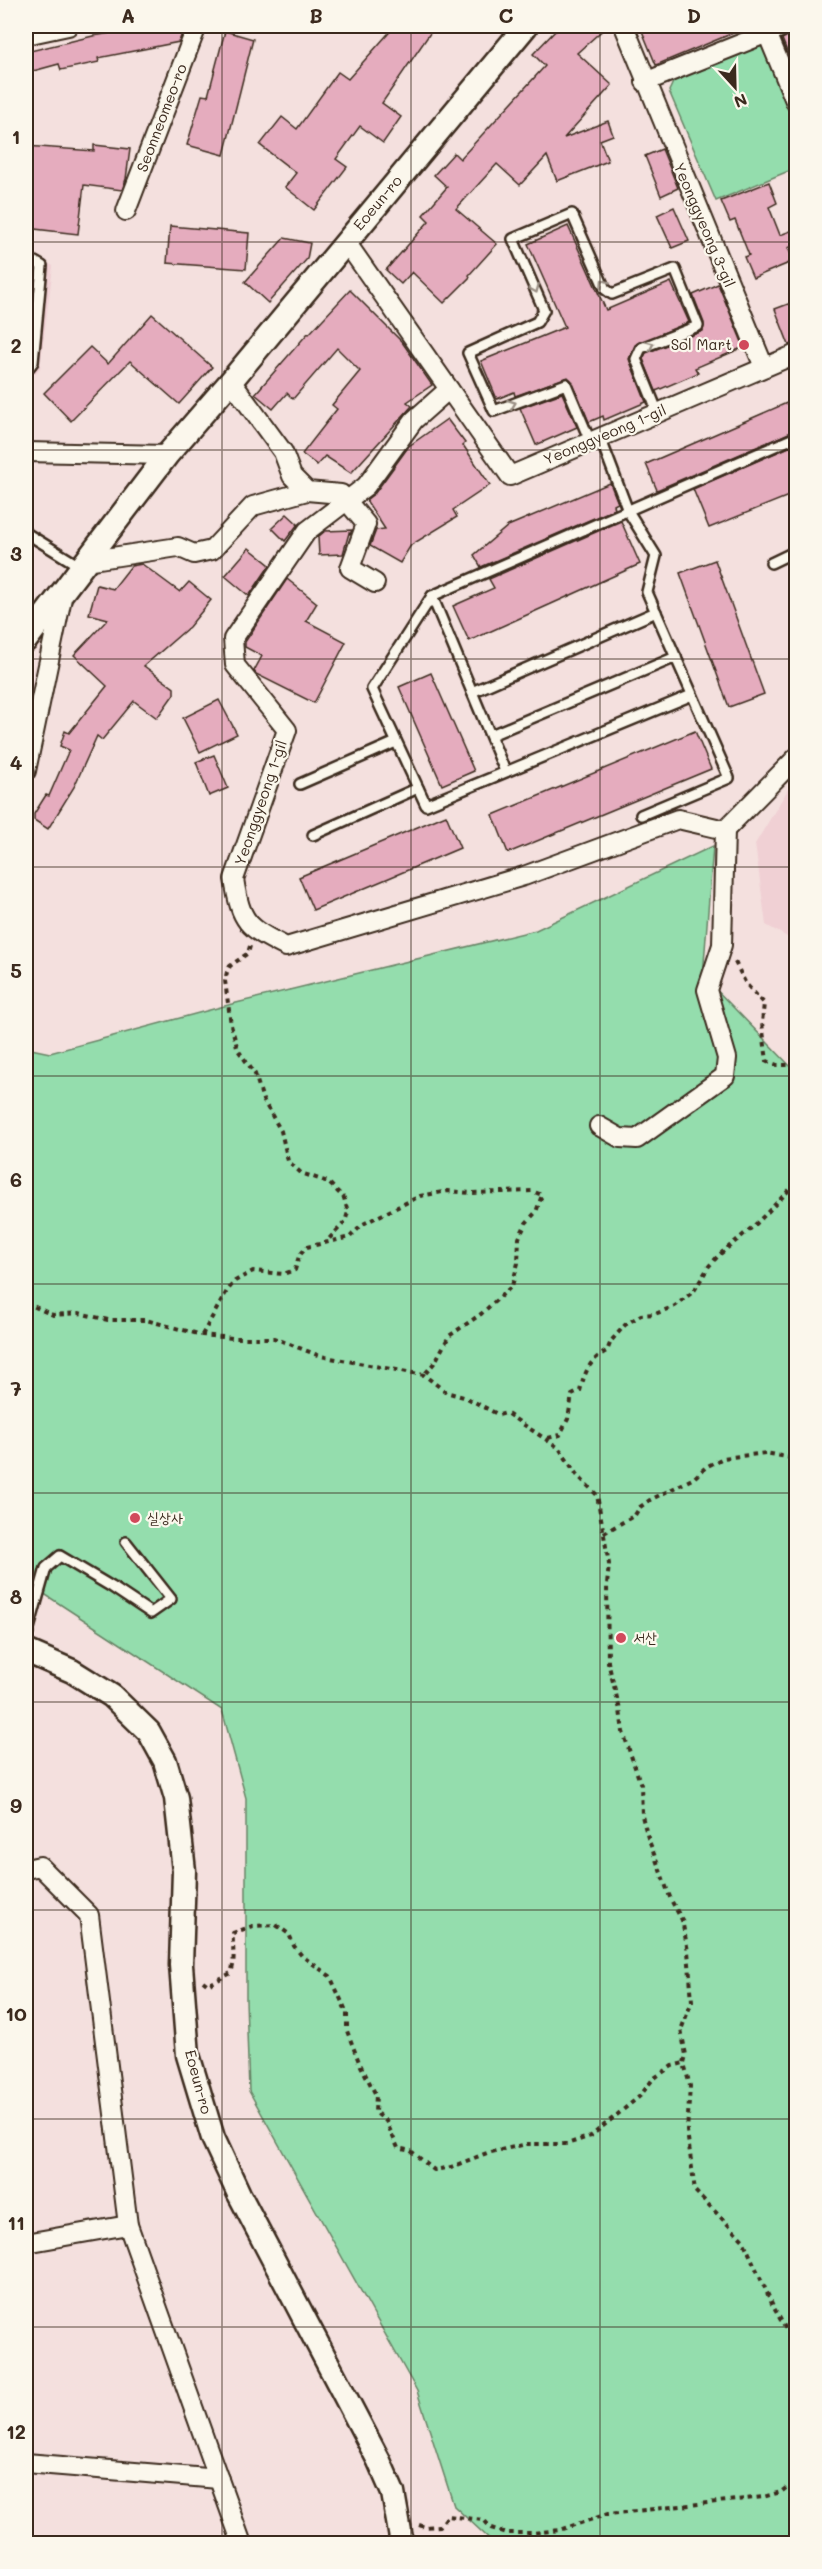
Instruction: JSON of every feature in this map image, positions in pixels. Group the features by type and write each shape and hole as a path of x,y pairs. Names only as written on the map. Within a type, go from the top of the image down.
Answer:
{"street":[{"path":"26,35 68,26"},
{"name":"Seonneomeo-ro","path":"126,211 197,26"},
{"name":"Eoeun-ro","path":"26,640 167,454 231,381 526,26"},
{"name":"Yeonggyeong 3-gil","path":"624,26 645,82 764,367"},
{"path":"645,82 785,26"},
{"path":"767,33 796,103"},
{"name":"Yeonggyeong 1-gil","path":"346,242 510,476 796,354"},
{"path":"231,381 283,452 292,476 307,491"},
{"name":"Yeonggyeong 1-gil","path":"252,930 238,903 234,879 286,730 235,665 233,639 307,531 366,486 414,420 449,389"},
{"path":"26,452 167,454"},
{"path":"84,564 178,547 194,554 212,550 253,506 307,491 341,494 366,524 350,568 375,583"},
{"name":"Eoeun-ro","path":"26,771 63,591"},
{"path":"599,1126 620,1138 637,1139 725,1076 727,1058 707,990 722,945 725,830 796,758"},
{"path":"252,930 286,947 524,876 678,819 725,830"},
{"name":"Eoeun-ro","path":"26,1651 72,1671 112,1696 149,1732 165,1761 176,1798 184,1871 181,1965 188,2055 213,2138 239,2194 379,2461 393,2493 402,2544"},
{"path":"26,1869 40,1866 89,1915 128,2225 242,2544"},
{"path":"26,2243 128,2225"},
{"path":"26,2463 219,2479"}],"lane":[{"path":"641,815 729,778 647,592 656,556 628,511 595,439 566,384 494,411 468,353 537,322 544,310 513,239 572,214 605,289 612,294 675,269 698,326 641,348 636,359 658,413"},
{"path":"26,257 42,266 33,362 26,371"},
{"path":"692,695 426,805 372,689 432,596 796,437"},
{"path":"26,533 84,564"},
{"path":"771,563 796,551"},
{"path":"432,596 505,771"},
{"path":"472,692 656,612"},
{"path":"491,735 676,657"},
{"path":"300,784 396,742"},
{"path":"313,835 418,788"},
{"path":"26,1639 46,1568 60,1556 152,1613 171,1599 126,1542"}],"path":[{"path":"252,930 248,954 230,966 227,972 226,999 231,1025 238,1050 255,1074 263,1100 281,1131 288,1161 301,1173 328,1182 344,1198 348,1212 345,1222 325,1242"},
{"path":"722,945 734,960 746,984 764,1003 762,1023 767,1061 777,1065 796,1065"},
{"path":"548,1438 560,1435 568,1419 572,1395 580,1391 595,1357 608,1352 611,1341 625,1325 641,1315 655,1314 675,1306 694,1291 709,1266 719,1255 755,1225 796,1183"},
{"path":"202,1335 235,1281 253,1270 283,1274 295,1270 299,1256 307,1246 350,1237 363,1224 420,1196 448,1191 471,1193 532,1191 542,1195 536,1212 526,1223 519,1238 518,1263 512,1286 481,1314 448,1336 435,1362 424,1375"},
{"path":"26,1303 52,1315 79,1313 108,1320 146,1320 202,1335 274,1338 320,1356 424,1375 446,1392 467,1398 499,1415 506,1413 548,1438 559,1448 577,1475 597,1495 609,1564 608,1662 620,1710 622,1732 641,1785 642,1816 648,1838 671,1900 682,1920 688,1951 692,2001 681,2030 686,2055 684,2063 690,2086 687,2131 694,2192 743,2240 774,2308 796,2347"},
{"path":"604,1533 634,1515 650,1500 694,1478 706,1467 723,1458 766,1453 796,1459"},
{"path":"181,1965 208,1984 231,1973 236,1961 232,1946 233,1934 253,1926 276,1925 290,1934 298,1951 330,1976 340,1995 347,2013 347,2031 359,2062 376,2095 375,2112 386,2121 398,2148 411,2151 434,2170 452,2167 487,2152 508,2150 527,2144 567,2144 591,2136 640,2096 653,2079 672,2066 684,2063"},
{"path":"395,2511 408,2521 425,2527 440,2526 448,2516 465,2516 484,2520 492,2528 506,2533 534,2533 559,2530 608,2514 763,2497 781,2492 786,2488 796,2492"}],"shaded area":[{"path":"26,251 53,266 40,368 26,384"},
{"path":"796,776 796,942 766,925 755,844"}],"green space":[{"path":"764,43 796,123 796,168 716,201 669,91 675,78"},
{"path":"713,846 703,976 796,1072 796,2543 494,2543 454,2506 417,2391 249,2091 246,2000 246,1798 222,1710 26,1582 26,1048 50,1053 232,1004 536,930"}],"building":[{"path":"154,26 183,26 179,42 98,58 99,62 61,70 59,64 26,73 26,52 93,36"},
{"path":"395,26 435,26 382,103 401,117 383,143 360,126 336,159 347,167 314,210 285,187 296,173 260,145 282,117 297,129 338,72 348,79"},
{"path":"560,26 607,26 577,53 612,85 564,138 608,121 613,135 600,140 608,161 557,181 547,156 520,185 497,164 456,209 497,244 469,275 470,277 444,303 412,272 401,284 386,270 429,221 423,215 447,187 434,175 454,153 460,159 545,66 533,54"},
{"path":"640,26 750,26 656,65"},
{"path":"796,26 796,73 782,39 793,33"},
{"path":"225,31 253,39 224,155 187,145 202,95 208,96"},
{"path":"94,145 130,149 126,179 122,190 84,185 78,234 26,228 26,146 94,151"},
{"path":"662,149 678,188 661,196 645,156"},
{"path":"769,182 777,203 769,207 780,235 796,229 796,245 788,248 794,261 753,278 744,257 749,255 735,220 730,222 721,201"},
{"path":"674,207 689,241 672,248 657,215"},
{"path":"170,226 249,233 246,269 167,263"},
{"path":"568,226 606,310 671,282 689,322 635,345 629,359 646,402 604,420 603,416 589,422 572,381 568,377 515,396 514,392 497,399 481,361 565,327 528,244"},
{"path":"284,238 310,243 307,259 268,303 245,282"},
{"path":"718,284 744,347 695,368 698,373 656,391 643,359 646,353 703,331 704,323 693,295"},
{"path":"350,290 402,342 432,385 407,402 412,406 351,473 325,456 317,465 302,454 337,409 332,405 360,371 337,348 293,399 287,393 273,409 255,394 308,333"},
{"path":"796,301 796,343 789,345 775,309"},
{"path":"152,314 212,367 179,404 130,361 71,421 44,393 90,347 108,364"},
{"path":"562,393 577,427 536,445 520,408"},
{"path":"796,399 796,430 657,490 646,464"},
{"path":"447,419 465,443 463,445 490,485 453,510 457,517 411,545 400,563 370,546 376,530 385,529 366,500 375,493 409,446"},
{"path":"796,444 796,493 709,528 693,489"},
{"path":"610,483 618,503 614,505 615,509 481,567 474,555 508,526"},
{"path":"287,514 298,524 285,541 272,528"},
{"path":"621,521 640,564 469,641 453,606 494,588 489,579"},
{"path":"352,530 343,554 319,555 318,537 325,531"},
{"path":"249,548 270,565 249,596 225,576"},
{"path":"715,560 764,694 729,707 680,573"},
{"path":"142,564 180,592 189,582 211,600 189,627 144,666 174,688 174,694 157,718 134,701 102,740 97,736 74,787 48,829 34,820 34,814 46,795 49,796 69,750 60,746 65,731 69,733 107,686 74,655 108,619 89,614 97,585 113,589 131,566"},
{"path":"287,579 317,603 306,621 346,642 314,703 256,674 254,671 262,656 245,647 245,642"},
{"path":"431,673 474,771 442,785 399,687"},
{"path":"219,700 237,734 200,752 183,718"},
{"path":"695,731 711,769 508,853 493,815"},
{"path":"214,755 228,788 209,796 196,762"},
{"path":"446,815 460,848 313,910 299,877"}],"place":[{"name":"Sol Mart","path":"744,345"},
{"name":"실상사","path":"135,1518"},
{"name":"서산","path":"621,1638"}]}
